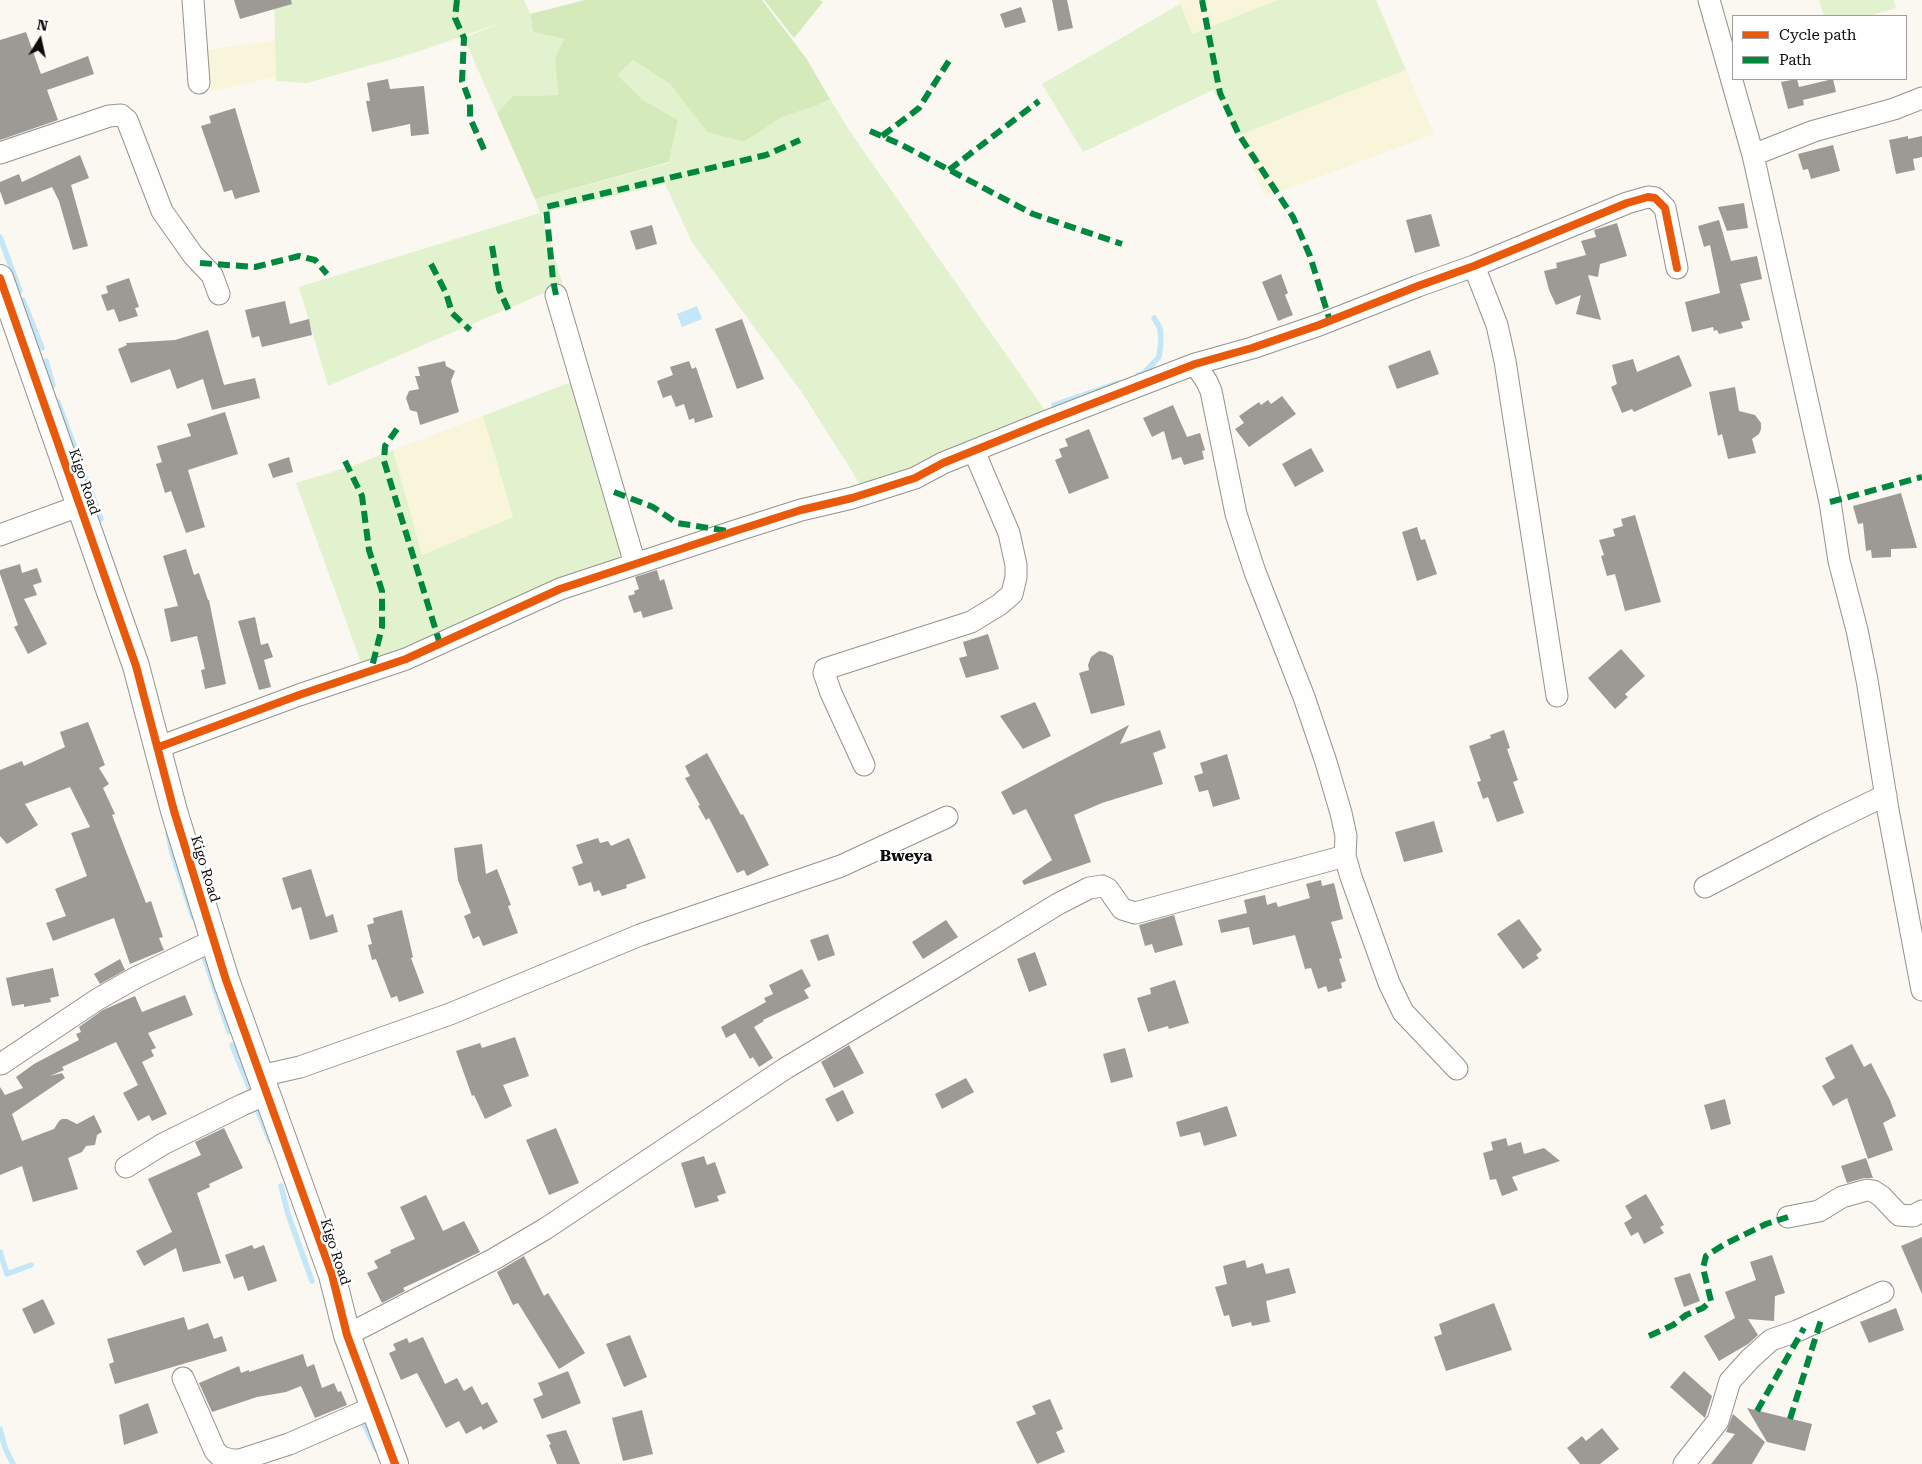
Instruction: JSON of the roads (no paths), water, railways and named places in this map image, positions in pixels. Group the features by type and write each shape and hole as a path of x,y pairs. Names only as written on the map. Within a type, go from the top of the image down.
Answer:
{"street":[{"path":"193,0 199,83"},
{"path":"1709,0 1753,155 1830,502 1838,561 1862,655 1922,990"},
{"path":"1753,155 1814,131 1894,109 1922,98"},
{"path":"0,153 109,116 121,115 127,120 162,211 192,255 212,275 220,294"},
{"path":"158,747 299,695 406,659 560,589 746,527 801,510 852,498 915,478 943,463 1195,364 1252,348 1319,325 1474,266 1627,203 1648,197 1654,198 1665,208 1677,268"},
{"path":"1474,266 1497,325 1505,361 1557,696"},
{"name":"Kigo Road","path":"0,278 136,666 174,811 226,980 332,1275 346,1335 395,1464"},
{"path":"556,295 635,564"},
{"path":"1195,364 1211,391 1228,478 1242,533 1255,572 1304,697 1326,762 1346,836 1346,856 1367,923 1398,1004 1410,1020 1457,1069"},
{"path":"864,765 831,693 824,673 825,669 971,622 999,606 1012,594 1016,577 1016,565 1009,533 974,451"},
{"path":"0,535 80,506"},
{"path":"1704,887 1886,795"},
{"path":"126,1167 163,1144 242,1105 264,1085 300,1067 450,1014 640,935 841,866 947,817"},
{"path":"346,1335 494,1259 546,1229 786,1068 1058,904 1089,888 1102,886 1108,889 1122,909 1135,914 1346,856"},
{"path":"1,1064 98,999 137,977 214,940"},
{"path":"1788,1217 1819,1211 1842,1198 1867,1190 1881,1196 1898,1216 1912,1216 1922,1211"},
{"path":"1684,1464 1718,1422 1730,1380 1770,1340 1796,1331 1883,1292"},
{"path":"182,1378 215,1451 221,1457 232,1460 240,1460 289,1444 374,1407"}],"water":[{"path":"697,306 702,319 682,327 677,314"}],"waterway":[{"path":"0,237 20,291"},
{"path":"23,300 42,348"},
{"path":"1138,375 1143,374 1159,357 1160,328 1154,318"},
{"path":"46,361 53,385"},
{"path":"1054,405 1118,383"},
{"path":"58,402 101,519"},
{"path":"168,833 172,853 193,917"},
{"path":"204,957 229,1032"},
{"path":"232,1045 251,1092"},
{"path":"257,1109 270,1141"},
{"path":"281,1186 288,1214 312,1281"},
{"path":"0,1252 7,1274 31,1265"},
{"path":"364,1424 376,1449"},
{"path":"0,1429 5,1448 13,1464"}],"district":[{"name":"Bweya","path":"906,856"}]}
